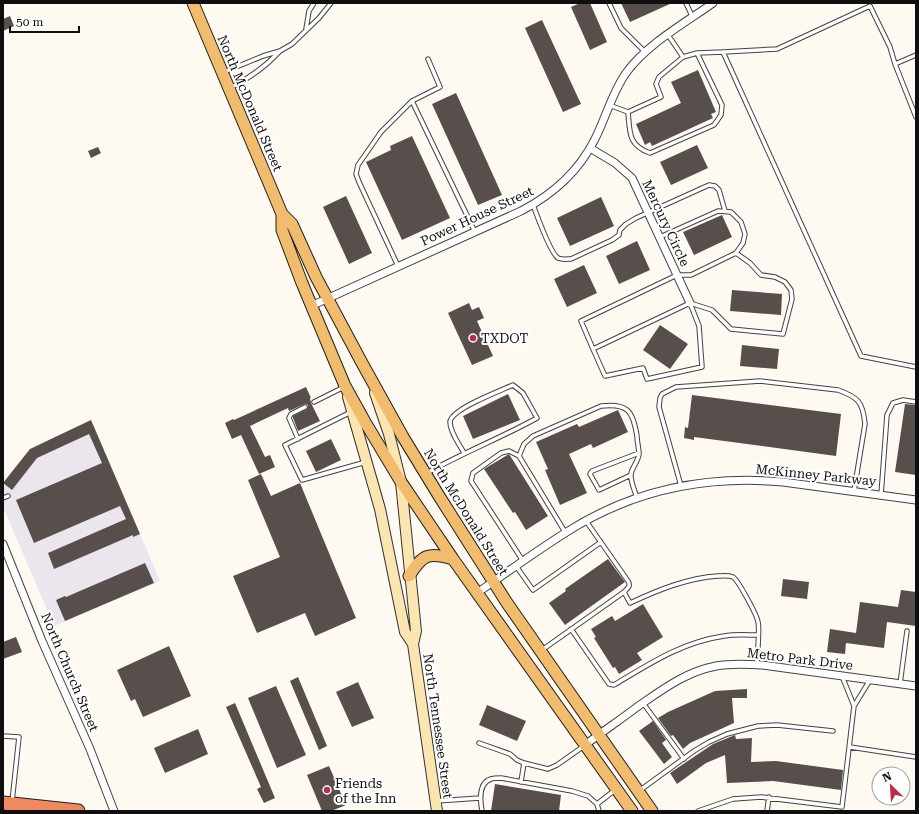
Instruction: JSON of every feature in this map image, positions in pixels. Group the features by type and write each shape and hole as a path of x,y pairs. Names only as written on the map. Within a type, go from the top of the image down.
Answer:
{"highway":[{"path":"8,804 78,811"}],"main road":[{"name":"North McDonald Street","path":"193,3 282,214 292,224 308,261 371,380 426,474 493,582 652,811"},
{"name":"North McDonald Street","path":"282,214 282,230 311,306 345,386 400,482 632,811"},
{"path":"409,576 418,563 427,556 436,555 453,559"}],"street":[{"name":"Power House Street","path":"311,306 533,205 552,192 569,176 590,148 614,93 627,72 646,52 713,3"},
{"name":"Mercury Circle","path":"590,148 627,172 636,184 690,303"},
{"path":"371,380 389,434 400,482 416,631 413,644"},
{"path":"345,386 367,462 387,542 405,632 413,644"},
{"name":"McKinney Parkway","path":"477,593 565,532 586,520 610,508 666,489 720,481 757,480 783,482 916,500"},
{"name":"North Church Street","path":"3,544 42,641 90,749 114,811"},
{"name":"North Tennessee Street","path":"413,644 436,806"},
{"name":"Metro Park Drive","path":"585,745 678,679 696,672 724,665 757,664 916,686"}],"lane":[{"path":"305,32 309,11 314,3"},
{"path":"223,73 263,56 280,51 292,44 319,18 330,3"},
{"path":"608,3 621,28 646,52"},
{"path":"686,3 693,17"},
{"path":"609,105 628,112 662,97 656,84 659,77 683,57 697,54 777,49 870,6 890,46 895,64 916,116"},
{"path":"668,35 683,57"},
{"path":"229,88 250,78 280,51"},
{"path":"723,52 861,356 916,367"},
{"path":"628,112 630,131 634,143 640,149 650,153 714,125 721,116 722,105 697,54"},
{"path":"895,64 916,54"},
{"path":"398,266 356,174 358,165 381,132 412,101 440,87 428,59"},
{"path":"412,101 475,232"},
{"path":"533,205 552,251 558,258 566,260 612,240 619,235 620,230 626,224 709,185 715,186 719,190 725,211"},
{"path":"660,237 718,211 731,212 741,222 745,234 743,243 736,254 691,275 677,275 581,321 605,376 643,368 647,379 702,367 699,326 690,303"},
{"path":"593,349 690,303 712,310 730,329 783,334 792,299 791,290 785,282 775,277 761,275 750,264 736,254"},
{"path":"681,486 659,407 662,394 676,387 760,381 838,390 848,394 858,401 864,413 865,424 854,491"},
{"path":"426,474 537,418 523,393 512,385 461,409 453,416 450,422 453,432 464,454"},
{"path":"314,402 345,386"},
{"path":"881,495 887,415 893,403 903,400 916,402"},
{"path":"519,456 524,444 533,436 602,406 621,406 629,411 635,424 639,453 631,475 637,498"},
{"path":"298,439 289,418 291,414 305,407"},
{"path":"352,411 285,445 302,480 367,462"},
{"path":"523,561 472,481 473,473 501,453 509,451 519,456 565,532"},
{"path":"631,475 599,490 597,489 590,474 592,471 639,453"},
{"path":"3,498 8,496"},
{"path":"540,651 629,588 630,584 586,520"},
{"path":"516,566 533,590 602,542"},
{"path":"624,592 630,603 673,585 690,580 707,577 728,576 734,578 740,585 759,622 757,664"},
{"path":"571,629 609,684 614,685 655,660 680,648 700,641 724,636 758,635"},
{"path":"900,684 907,631"},
{"path":"842,676 854,706"},
{"path":"698,811 733,799 769,797 842,807 854,706 871,679"},
{"path":"643,703 684,759"},
{"path":"638,791 709,742 727,734 758,726 777,725 832,731"},
{"path":"3,736 19,737 8,804"},
{"path":"479,742 510,754 517,760 524,763 548,769 557,765 585,745"},
{"path":"850,747 916,757"},
{"path":"521,782 524,763"},
{"path":"482,811 480,798 483,784 491,779 501,778 588,796 597,804 599,811"},
{"path":"597,804 616,789"},
{"path":"767,811 769,797"},
{"path":"436,806 480,798"}],"shaded area":[{"path":"91,420 160,581 54,626 3,507 3,483 30,449"}],"building":[{"path":"580,3 590,3 607,42 590,50 571,7"},
{"path":"621,3 672,3 630,22"},
{"path":"10,16 14,26 3,31 3,19"},
{"path":"542,20 581,104 563,112 525,28"},
{"path":"698,70 716,112 711,114 713,118 652,146 650,142 645,145 636,124 681,103 671,82"},
{"path":"456,93 502,195 478,205 432,104"},
{"path":"412,136 450,218 402,240 366,162 391,150 390,146"},
{"path":"697,145 708,168 671,185 660,162"},
{"path":"98,147 101,153 91,158 88,151"},
{"path":"346,196 372,253 349,264 323,207"},
{"path":"601,197 614,226 570,246 557,218"},
{"path":"722,215 732,237 694,255 683,232"},
{"path":"637,241 650,270 619,284 606,256"},
{"path":"584,265 597,293 567,307 554,279"},
{"path":"732,290 782,294 781,315 730,311"},
{"name":"TXDOT","path":"469,303 472,310 479,307 484,318 477,321 493,356 472,365 448,313"},
{"path":"660,325 688,344 670,369 643,350"},
{"path":"742,345 779,349 777,369 740,366"},
{"path":"306,387 311,398 311,403 320,421 298,431 293,416 307,409 308,405 305,404 289,411 288,408 250,426 265,457 270,455 275,467 259,474 241,435 232,439 225,423"},
{"path":"508,394 520,420 473,439 463,416"},
{"path":"692,395 841,414 836,456 694,437 694,440 684,438 685,427 688,428"},
{"path":"905,404 916,405 916,475 895,472"},
{"path":"618,410 628,432 593,448 591,444 569,454 587,493 560,505 545,470 548,469 536,442 577,424 579,427"},
{"path":"91,420 140,534 133,537 133,535 54,569 48,553 126,519 120,506 34,543 16,500 102,463 89,434 37,458 12,490 3,483 30,449"},
{"path":"331,439 341,460 316,472 306,451"},
{"path":"509,454 548,516 526,530 484,469"},
{"path":"261,474 271,496 300,483 356,618 315,636 305,613 257,633 233,576 280,557 248,480"},
{"path":"608,559 625,582 565,625 549,603 566,591 565,589"},
{"path":"145,563 154,583 65,621 56,600"},
{"path":"783,579 809,582 807,599 781,596"},
{"path":"901,590 916,592 916,626 887,622 884,648 846,643 845,654 827,652 830,629 856,633 860,602 898,607"},
{"path":"643,604 663,637 637,653 642,660 619,674 615,667 613,668 594,638 596,637 591,629 612,616 615,621"},
{"path":"16,637 22,652 3,659 3,642"},
{"path":"169,646 191,696 143,717 135,699 131,701 117,670"},
{"path":"298,677 327,746 319,750 290,681"},
{"path":"358,682 374,718 352,727 336,692"},
{"path":"276,686 306,755 277,768 248,698"},
{"path":"747,689 747,698 732,698 734,723 690,743 683,749 658,718 715,691"},
{"path":"235,703 275,798 264,803 257,789 261,787 226,707"},
{"path":"487,705 526,721 517,741 479,725"},
{"path":"653,721 666,740 662,743 672,757 664,764 639,731"},
{"path":"198,729 208,754 165,773 154,748"},
{"path":"735,735 736,739 752,738 751,762 776,761 843,770 841,790 773,781 727,783 725,755 706,763 677,784 670,773 713,744"},
{"name":"Friends of the Inn","path":"329,766 346,805 331,811 322,811 307,775"},
{"path":"495,784 561,795 559,811 491,811"}],"place":[{"name":"TXDOT","path":"473,338"},
{"name":"Friends of the Inn","path":"327,790"}]}
